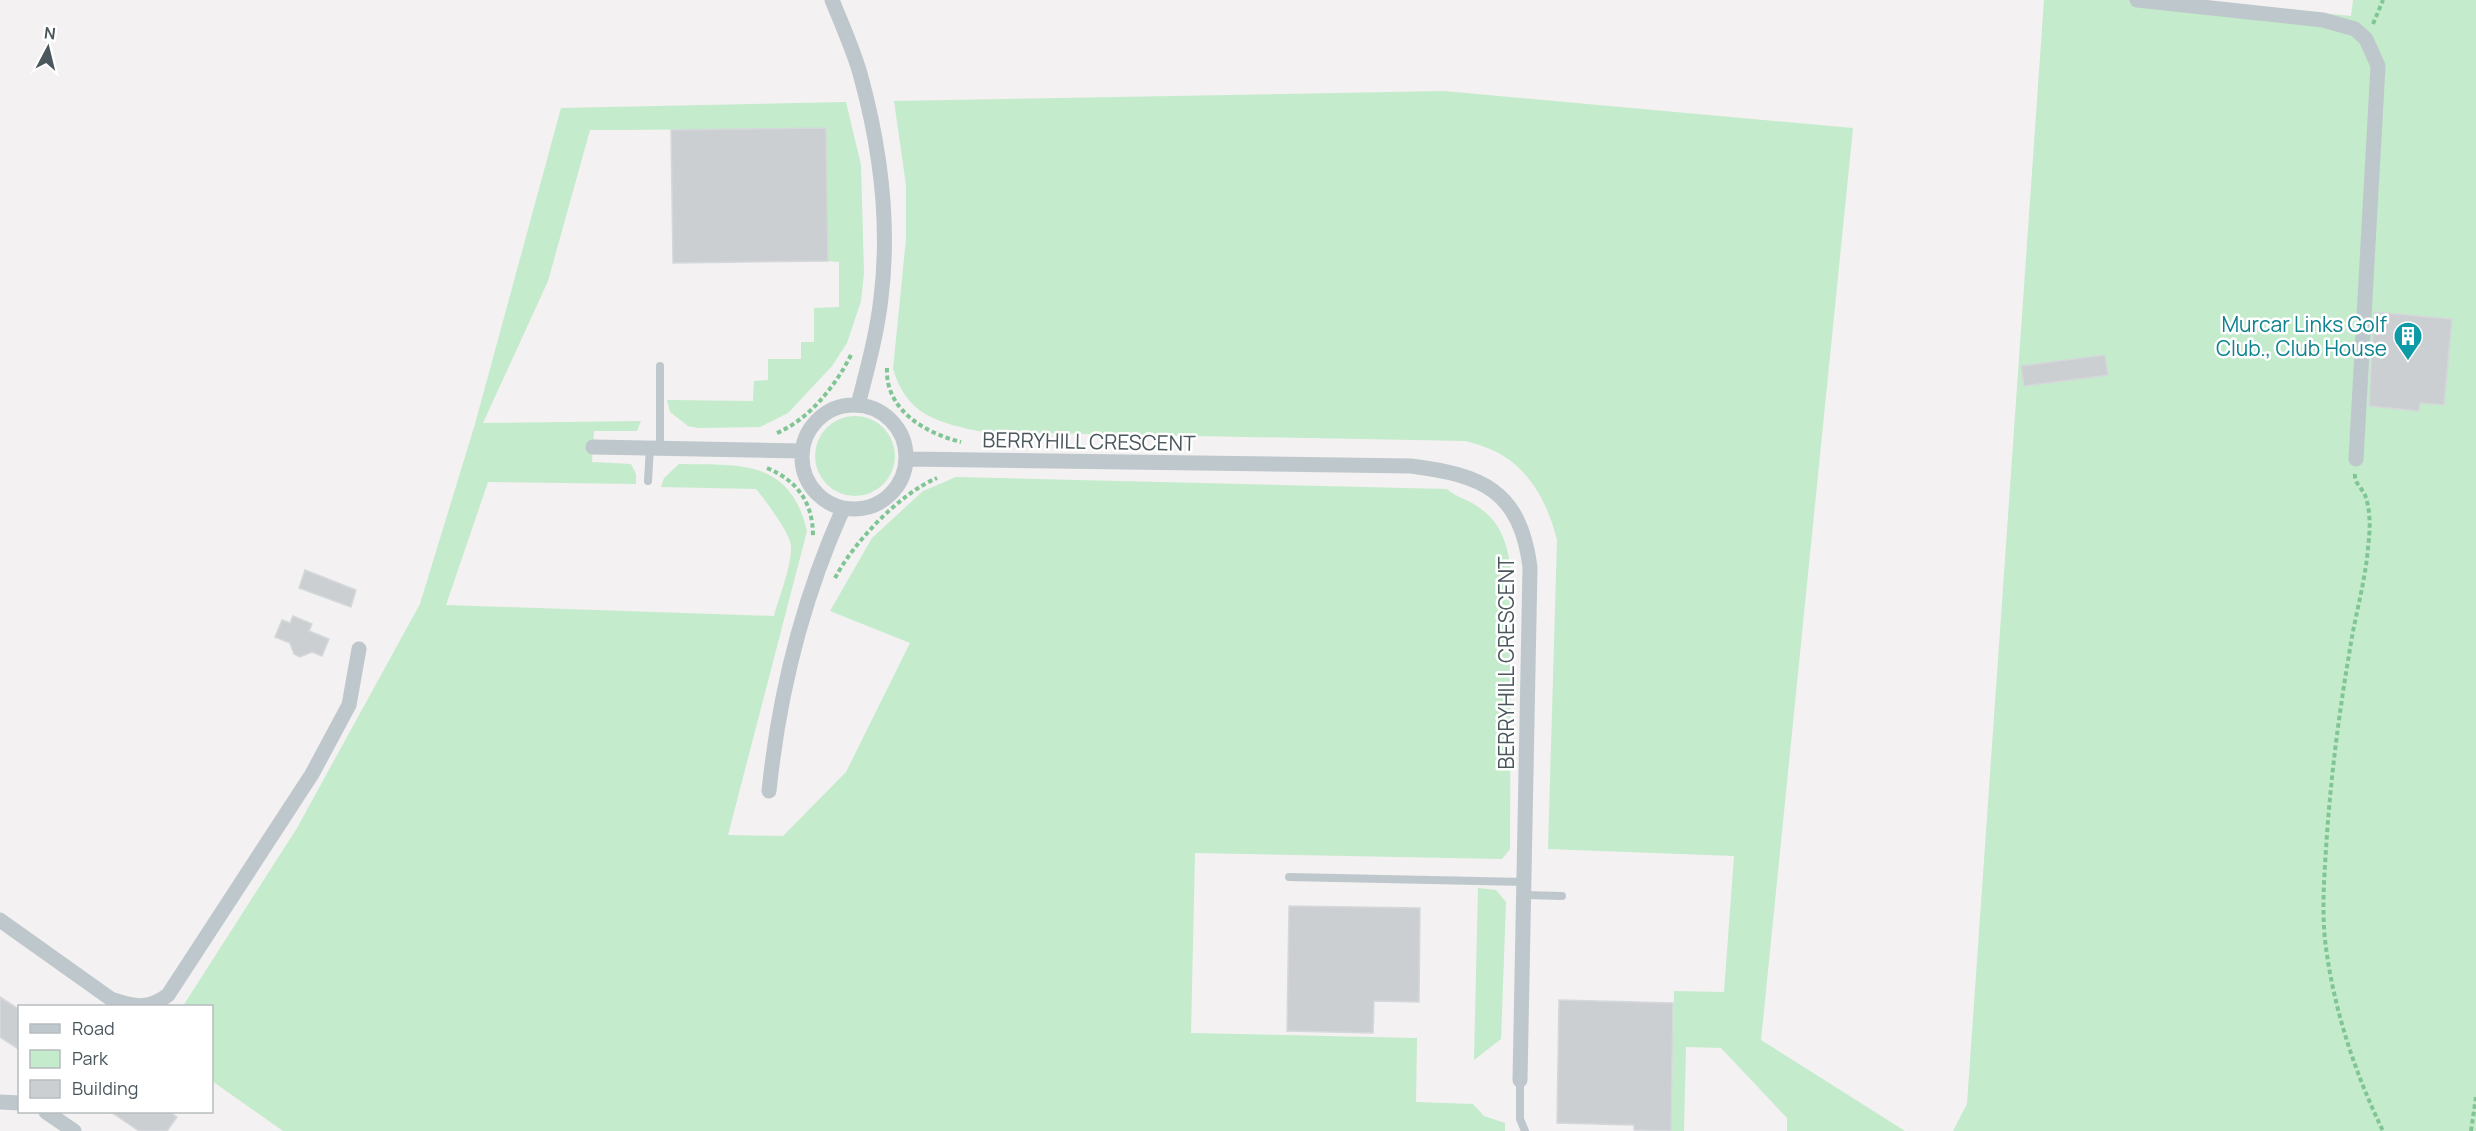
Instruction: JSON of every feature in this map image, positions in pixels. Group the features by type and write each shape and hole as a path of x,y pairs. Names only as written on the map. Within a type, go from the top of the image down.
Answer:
{"street":[{"path":"832,0 863,84 880,173 884,228 881,298 874,344 858,405"},
{"path":"2137,0 2323,20 2355,30 2366,39 2378,66 2356,459"},
{"path":"858,405 874,409 887,417 898,429 907,459 903,477 893,492 879,504 862,510 843,509 829,504 816,494 807,481 802,466 802,451 806,435 815,422 827,412 842,406 858,405"},
{"path":"593,447 802,451"},
{"name":"BERRYHILL CRESCENT","path":"907,459 1411,466 1448,470 1474,479 1498,492 1522,526 1530,567 1520,1080"},
{"path":"769,791 773,748 797,636 828,542 843,509"},
{"path":"144,1005 156,1004 168,994 312,774 349,705 359,649"},
{"path":"0,920 111,999 128,1005"},
{"path":"0,1102 18,1102"},
{"path":"48,1113 75,1131"}],"lane":[{"path":"648,481 655,448 660,366"},
{"path":"1289,877 1525,888 1562,896"},
{"path":"1520,1080 1520,1119 1525,1131"}],"path":[{"path":"2366,39 2383,0"},
{"path":"772,434 797,422 824,396 839,377 855,347"},
{"path":"887,367 890,393 906,415 939,435 961,442 981,443 980,460"},
{"path":"2356,459 2355,479 2366,496 2370,518 2368,550 2349,654 2334,764 2323,902 2325,941 2338,1007 2351,1055 2381,1131"},
{"path":"761,466 790,480 806,499 813,522 811,543"},
{"path":"831,585 856,544 868,531 923,484 942,476"},
{"path":"2471,1131 2476,1097"}],"green space":[{"path":"2044,0 2182,0 2351,16 2353,0 2476,0 2476,1131 1953,1131 1967,1104"},
{"path":"1444,91 1853,128 1761,1040 1905,1131 1787,1131 1787,1118 1721,1048 1686,1047 1684,1131 1671,1131 1674,991 1724,992 1734,856 1548,849 1557,540 1550,516 1539,494 1524,473 1505,457 1491,449 1466,441 983,432 952,425 927,415 916,407 899,385 893,369 906,239 906,185 894,101"},
{"path":"846,102 861,165 864,273 861,301 847,343 832,366 788,413 760,427 698,428 688,426 670,412 667,400 753,401 754,381 768,380 768,359 801,359 801,342 814,342 814,308 839,307 839,262 828,261 826,129 590,130 548,281 483,423 641,421 637,431 594,431 592,462 631,464 636,474 636,484 488,482 446,605 774,616 788,568 790,541 780,522 756,489 661,487 664,478 679,464 742,467 760,471 775,478 789,490 799,507 807,531 728,835 783,836 846,772 910,643 830,611 872,538 923,491 956,477 1447,489 1482,509 1496,524 1504,541 1511,571 1510,849 1502,859 1195,853 1191,1033 1417,1038 1416,1102 1473,1104 1484,1116 1505,1123 1505,1131 283,1131 213,1082 213,1005 184,1005 297,828 420,604 475,424 561,108"},
{"path":"855,416 870,419 883,428 892,441 895,456 892,471 883,484 870,493 855,496 840,493 827,484 818,471 815,456 818,441 827,428 840,419"},
{"path":"1478,888 1496,890 1506,902 1501,1039 1474,1060"}],"building":[{"path":"826,128 828,261 673,263 671,130"},
{"name":"Murcar Links Golf Club., Club House","path":"2374,312 2452,319 2444,405 2420,403 2419,411 2369,406"},
{"path":"2105,355 2108,375 2024,386 2021,366"},
{"path":"305,570 356,590 351,607 299,588"},
{"path":"293,616 312,624 309,631 329,639 322,656 312,652 300,657 294,654 290,643 275,637 282,620 290,623"},
{"path":"1289,906 1420,908 1419,1002 1374,1001 1373,1033 1287,1031"},
{"path":"0,997 18,1009 18,1049 0,1037"},
{"path":"1559,1000 1673,1003 1671,1131 1634,1130 1634,1125 1557,1123"},
{"path":"112,1113 171,1113 177,1117 167,1131 139,1131"}],"place":[{"name":"Murcar Links Golf Club., Club House","path":"2408,362"}]}
